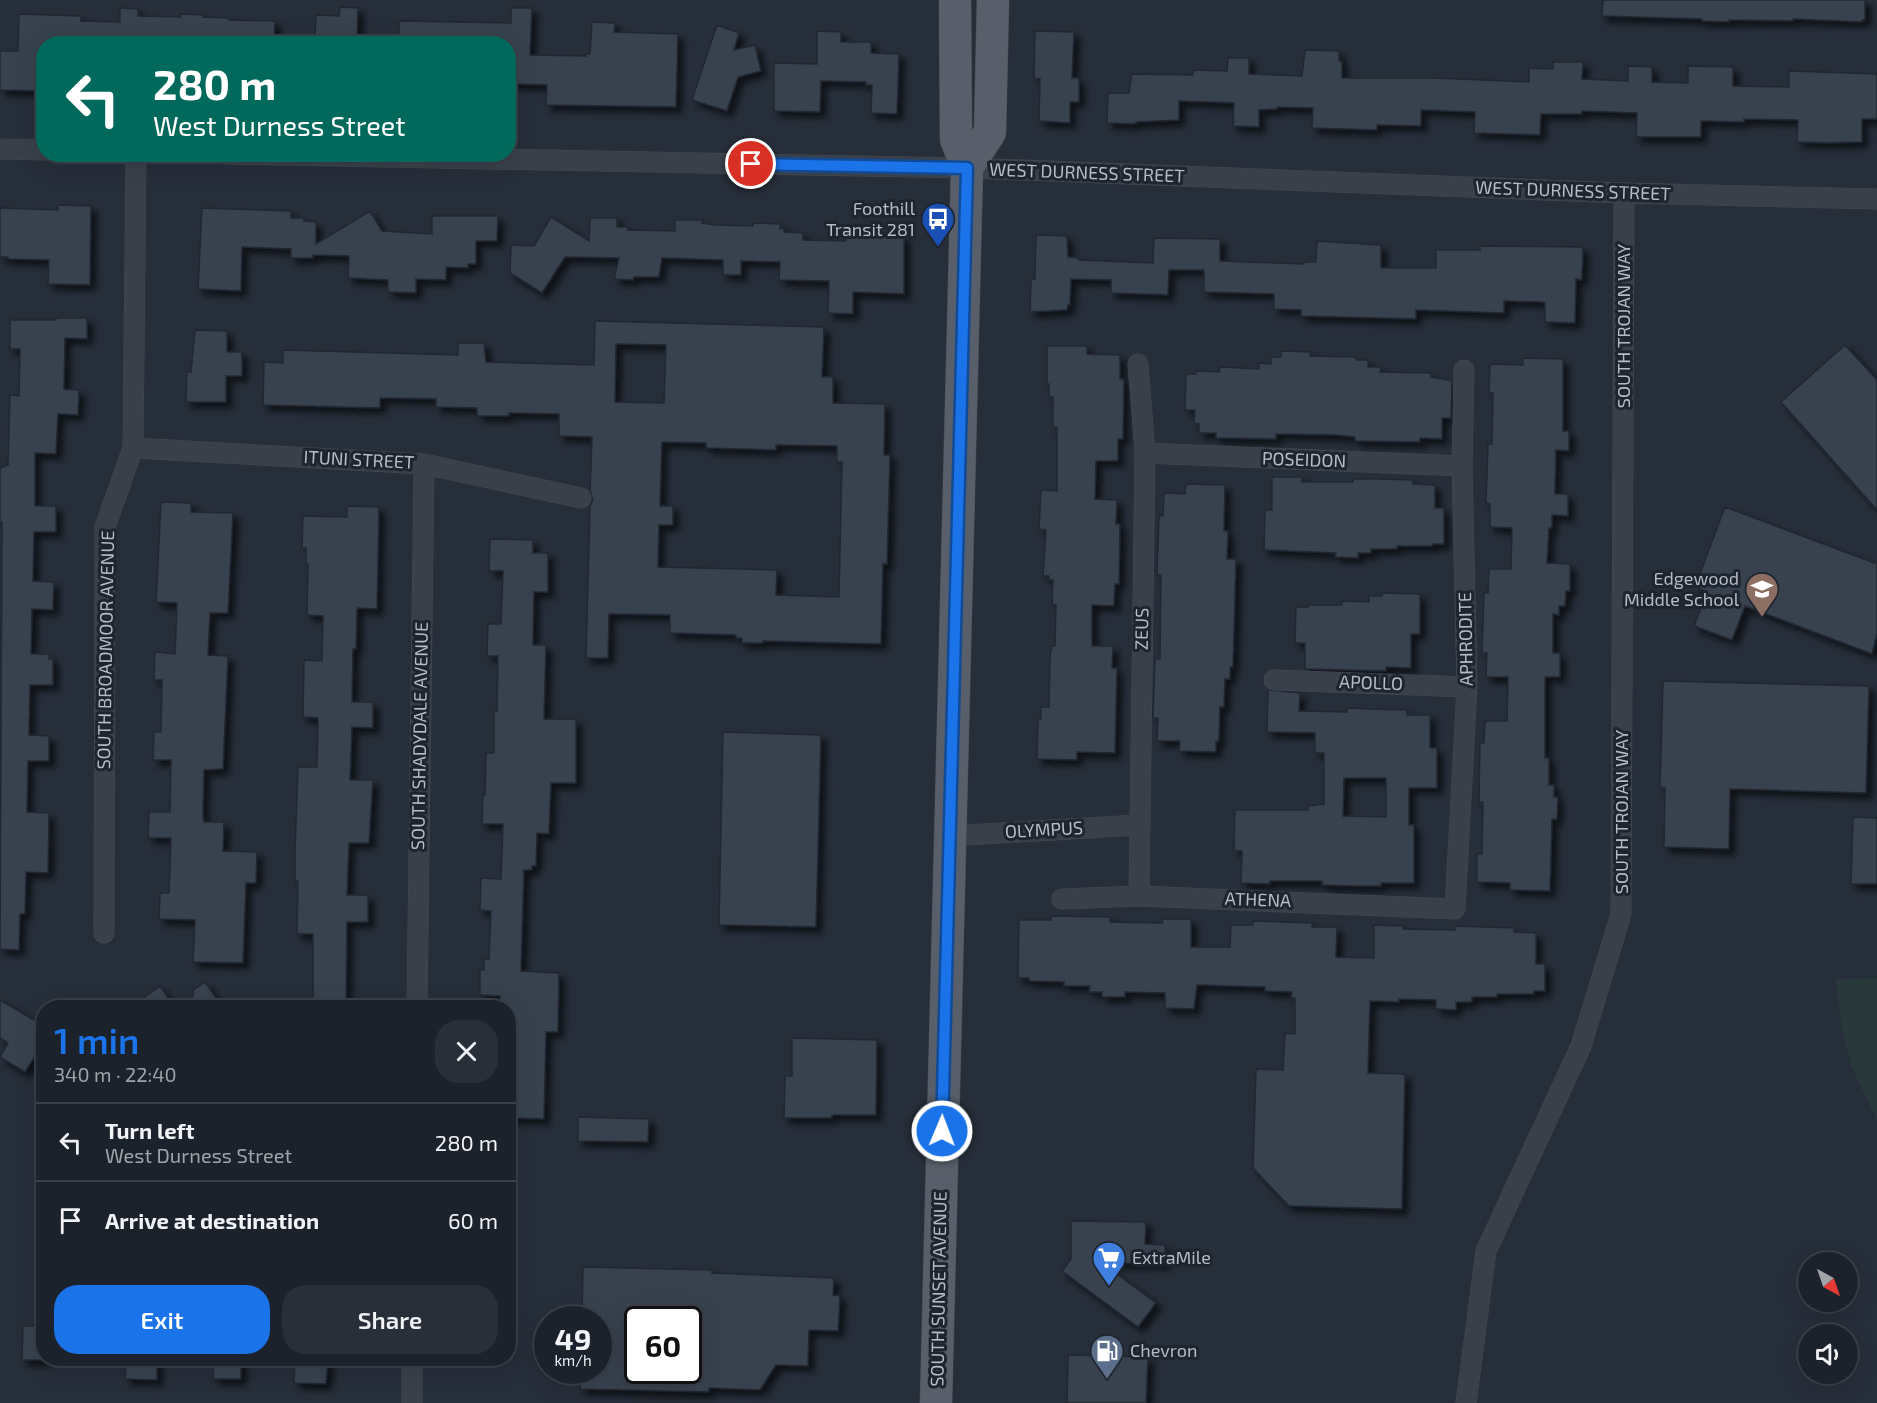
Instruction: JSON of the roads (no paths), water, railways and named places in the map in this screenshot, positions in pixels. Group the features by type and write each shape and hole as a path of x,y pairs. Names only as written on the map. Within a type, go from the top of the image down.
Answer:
{"main road":[{"name":"SOUTH SUNSET AVENUE","path":"936,1403 967,168 956,139 955,0"},
{"path":"967,168 990,132 993,0"}],"street":[{"path":"0,149 36,150"},
{"name":"WEST DURNESS STREET","path":"516,160 967,168 1624,194 1877,199"},
{"name":"SOUTH BROADMOOR AVENUE","path":"104,933 105,527 133,448 136,162"},
{"name":"SOUTH TROJAN WAY","path":"1466,1403 1486,1251 1581,1046 1621,914 1624,194"},
{"name":"ZEUS","path":"1138,364 1145,453 1139,896"},
{"name":"APHRODITE","path":"1455,909 1467,687 1462,466 1464,370"},
{"name":"ITUNI STREET","path":"133,448 423,464 581,498"},
{"name":"POSEIDON","path":"1145,453 1462,466"},
{"name":"SOUTH SHADYDALE AVENUE","path":"417,1000 423,464"},
{"name":"APOLLO","path":"1274,680 1467,687"},
{"name":"OLYMPUS","path":"949,836 1139,825"},
{"name":"ATHENA","path":"1062,899 1139,896 1455,909"},
{"path":"412,1366 412,1403"}],"place":[{"name":"Foothill Transit 281","path":"938,248"},
{"name":"Edgewood Middle School","path":"1762,618"},
{"name":"ExtraMile","path":"1109,1287"},
{"name":"Chevron","path":"1107,1380"}]}
